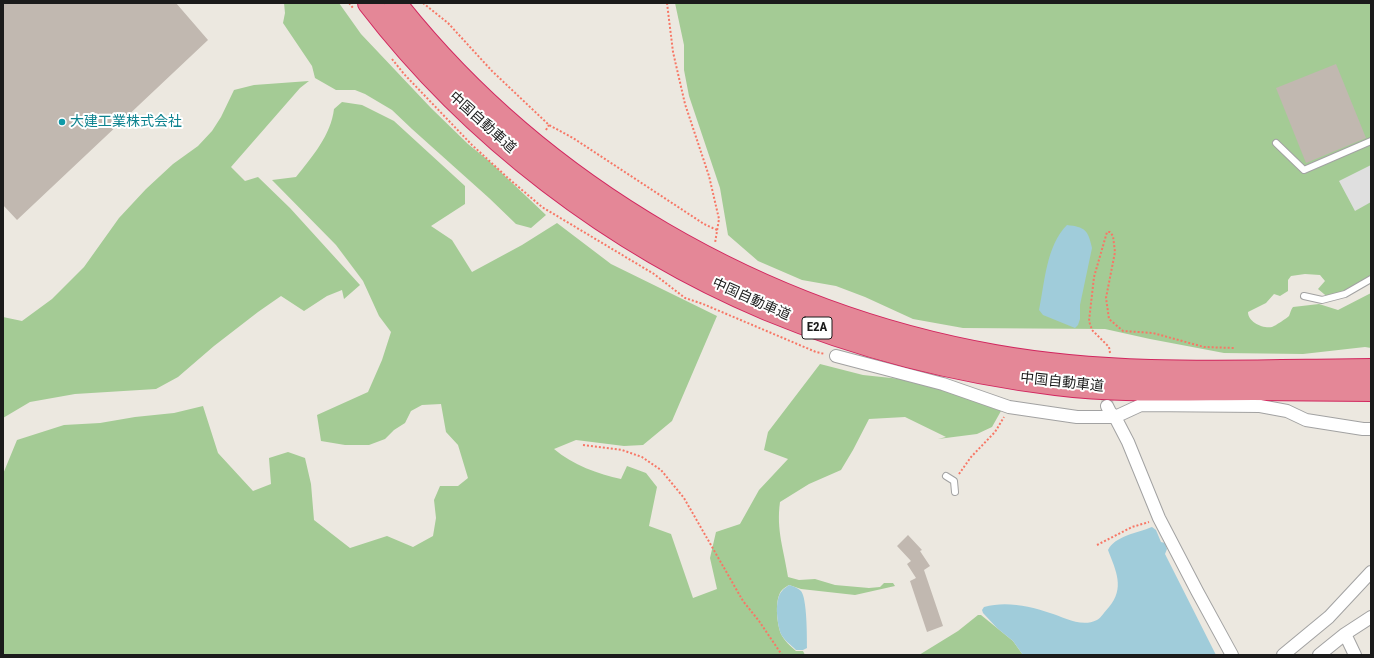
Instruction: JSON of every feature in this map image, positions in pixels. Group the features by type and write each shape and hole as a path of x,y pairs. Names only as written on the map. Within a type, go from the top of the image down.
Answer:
{"highway":[{"name":"中国自動車道","path":"369,3 427,72 512,152 559,189 606,222 656,253 713,283 767,308 825,330 881,348 941,364 1007,377 1059,384 1116,389 1371,390"},
{"name":"中国自動車道","path":"395,3 442,58 478,94 524,135 571,173 620,207 670,238 775,291 880,328 938,344 996,356 1058,364 1173,372 1371,370"}],"street":[{"path":"836,356 943,384 1009,407 1077,417 1115,417 1141,405 1260,406 1287,411 1306,420 1371,429"},
{"path":"1107,406 1115,417 1128,442 1159,518 1232,655"},
{"path":"1283,655 1329,617 1371,572"},
{"path":"1319,655 1345,634 1371,617"},
{"path":"1345,634 1355,655"}],"lane":[{"path":"1276,143 1304,170 1371,141"},
{"path":"1304,296 1322,300 1345,294 1371,279"},
{"path":"946,476 954,481 955,492"}],"path":[{"path":"423,3 448,23 492,71 549,125 574,138 704,224 717,230"},
{"path":"668,3 673,52 685,104 712,191 719,219 715,244"},
{"path":"546,130 549,125"},
{"path":"508,178 511,175"},
{"path":"1110,354 1109,347 1092,330 1089,321 1094,277 1107,232 1110,232 1113,236 1115,252 1106,298 1109,319 1123,331 1153,333 1204,347 1234,348"},
{"path":"703,304 706,298"},
{"path":"954,481 971,457 995,432 1009,407"},
{"path":"583,445 622,450 642,456 661,470 684,498 743,601 759,621 782,655"},
{"path":"1097,545 1132,527 1159,518"}],"green space":[{"path":"284,3 339,3 361,34 431,108 546,215 531,228 516,224 392,110 365,94 355,90 336,90 315,78 312,66 283,23 285,13"},
{"path":"675,3 1371,3 1371,278 1330,299 1318,289 1325,281 1320,275 1305,274 1291,276 1288,280 1288,291 1280,296 1274,294 1266,303 1248,312 1250,319 1253,322 1260,326 1272,327 1289,316 1293,307 1319,304 1338,310 1371,293 1371,348 1365,347 1303,354 1224,353 1105,329 963,328 913,319 865,297 836,286 802,280 758,261 728,235 720,188 689,96 684,70 684,45"},
{"path":"309,81 300,88 231,167 245,181 258,177 290,208 360,285 344,299 342,290 327,296 304,311 281,296 214,346 178,377 156,389 75,394 30,402 3,418 3,317 22,321 52,299 84,267 119,218 146,189 173,164 198,146 212,131 221,117 234,90 254,85"},
{"path":"342,102 362,105 394,121 465,186 465,204 431,226 452,240 472,272 522,245 557,223 611,264 717,316 672,421 643,445 624,446 576,440 554,449 561,455 577,464 595,472 612,477 621,479 627,466 646,473 657,487 649,526 671,534 693,598 717,589 710,558 716,532 740,524 759,490 788,459 764,450 768,432 820,364 863,375 910,380 1001,411 992,427 977,434 938,439 946,437 905,417 869,419 841,470 809,484 780,502 779,522 788,577 799,580 815,579 835,585 869,588 880,587 884,583 893,583 895,586 855,595 801,589 789,585 782,590 779,594 777,605 777,618 781,634 789,645 796,651 803,651 805,655 3,655 3,474 17,440 64,425 100,423 135,417 174,413 203,406 218,453 253,491 271,484 269,458 288,452 305,458 311,484 314,520 350,548 387,536 413,547 433,536 436,518 434,500 440,486 458,486 468,478 458,445 446,432 441,404 422,405 411,411 405,423 394,430 385,439 369,445 345,445 321,441 317,415 368,392 382,360 391,332 379,316 363,281 336,245 272,180 296,177 325,137 334,109"},
{"path":"978,615 981,615 1013,641 1023,655 919,655 958,631"}],"shaded area":[{"path":"1371,165 1371,202 1355,211 1339,181"}],"water":[{"path":"1067,225 1085,230 1092,248 1080,305 1080,319 1075,328 1043,315 1039,310 1050,254 1060,234"},
{"path":"1152,527 1156,530 1161,542 1165,543 1167,549 1165,554 1216,655 1023,655 1013,641 997,628 983,613 982,610 984,607 1009,604 1034,608 1073,621 1085,623 1097,620 1109,607 1117,593 1118,579 1108,550 1111,545 1121,538"},
{"path":"789,585 801,591 803,595 806,618 807,648 803,650 796,650 786,640 781,634 778,624 777,605 779,595"}],"building":[{"name":"大建工業株式会社","path":"3,3 176,3 208,40 17,220 3,205"},
{"path":"1336,64 1366,138 1306,163 1276,88"},
{"path":"908,535 922,550 920,551 930,566 924,570 943,626 927,632 910,581 916,578 907,564 911,561 897,546"}],"tunnel":[{"path":"1107,406 1110,354"}],"place":[{"name":"大建工業株式会社","path":"62,122"}]}
